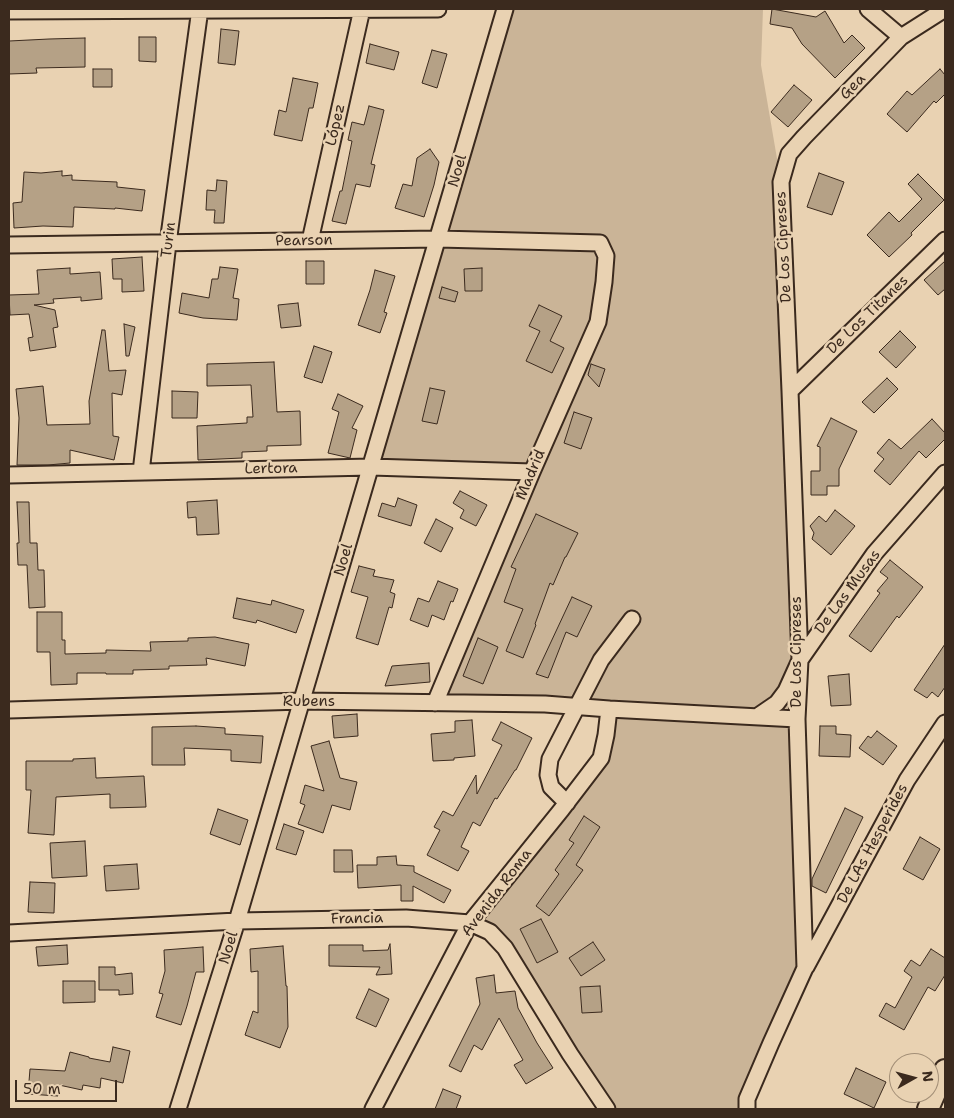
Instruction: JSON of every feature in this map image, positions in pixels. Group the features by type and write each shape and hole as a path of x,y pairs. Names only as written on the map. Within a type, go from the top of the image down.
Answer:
{"main road":[{"path":"928,1109 945,1070"}],"street":[{"name":"Turin","path":"141,472 168,243 200,9"},
{"name":"López","path":"310,241 362,9"},
{"path":"9,11 438,9"},
{"name":"Noel","path":"178,1109 237,921 505,9"},
{"path":"868,9 902,37"},
{"name":"Gea","path":"781,182 789,154 902,37 945,9"},
{"name":"De Los Cipreses","path":"747,1109 748,1099 771,1043 805,968 797,719 800,660 781,182"},
{"name":"Pearson","path":"9,245 438,239 600,243"},
{"name":"De Los Titanes","path":"790,391 945,240"},
{"name":"Madrid","path":"435,703 532,472 598,322 606,256 600,243"},
{"name":"Lertora","path":"9,475 371,467 532,472"},
{"name":"De Las Musas","path":"758,716 778,703 800,660 874,554 945,473"},
{"path":"567,803 551,787 548,775 550,760 602,660 632,620"},
{"name":"Rubens","path":"9,710 302,701 545,704 797,719"},
{"name":"Avenida Roma","path":"373,1109 470,923 601,758 609,709"},
{"name":"De LAs Hesperides","path":"805,968 907,780 945,723"},
{"name":"Francia","path":"9,933 237,921 406,918 470,923 490,932 505,948 570,1054 607,1109"}],"shaded area":[{"path":"502,9 763,9 761,65 781,182 805,968 747,1109 607,1109 505,948 470,923 537,824 601,758 609,709 435,703 532,472 371,467"}],"building":[{"path":"772,9 816,17 825,11 844,43 852,35 865,48 835,78 802,44 792,28 770,24"},
{"path":"221,29 239,31 235,65 218,63"},
{"path":"139,37 156,37 156,62 139,61"},
{"path":"85,38 85,67 36,68 37,73 9,74 9,41"},
{"path":"370,44 399,52 394,70 366,63"},
{"path":"432,50 447,54 437,88 422,83"},
{"path":"93,69 112,69 112,87 93,87"},
{"path":"940,69 945,75 945,94 936,103 934,101 907,132 887,114 907,91 912,95"},
{"path":"293,78 318,83 313,108 309,108 302,141 274,135 279,110 286,112"},
{"path":"794,85 812,100 788,127 771,112"},
{"path":"369,106 384,110 371,164 375,165 370,187 356,184 346,224 332,221 340,191 342,191 352,141 348,140 352,122 364,125"},
{"path":"430,149 439,162 424,217 395,208 403,184 412,186 417,158"},
{"path":"62,171 62,176 72,175 72,180 117,182 117,187 145,190 142,211 74,207 73,227 43,226 14,228 13,203 22,202 24,172"},
{"path":"819,173 844,182 832,215 807,207"},
{"path":"918,174 944,200 889,257 867,235 889,212 899,222 922,199 908,184"},
{"path":"217,180 227,181 224,223 214,223 215,210 206,210 207,190 216,191"},
{"path":"142,257 144,291 122,292 122,279 113,279 112,259"},
{"path":"306,261 324,261 324,284 306,284"},
{"path":"945,261 945,289 938,295 924,280"},
{"path":"220,267 238,269 233,298 239,299 237,320 203,318 179,313 182,293 209,298 212,279 218,279"},
{"path":"70,268 70,274 100,272 102,299 81,301 81,297 53,299 54,303 34,305 55,310 58,327 53,328 56,347 30,351 28,338 33,337 29,314 10,315 9,295 39,294 37,270"},
{"path":"482,268 482,291 465,291 464,269"},
{"path":"375,270 395,276 384,312 387,313 380,333 358,325"},
{"path":"442,287 458,292 455,302 439,298"},
{"path":"298,303 301,326 281,328 278,305"},
{"path":"539,305 562,316 550,341 564,348 552,373 526,361 540,331 529,326"},
{"path":"124,324 135,327 129,356 126,356"},
{"path":"102,330 105,330 109,371 126,370 122,395 112,393 113,436 119,437 114,460 70,450 70,463 17,465 19,418 16,389 43,386 47,425 90,424 89,401"},
{"path":"900,331 916,347 896,368 879,352"},
{"path":"314,346 332,352 322,383 304,377"},
{"path":"274,362 277,412 300,411 301,445 267,446 267,451 242,452 242,458 198,460 197,426 247,423 247,417 253,417 251,385 207,386 207,364"},
{"path":"591,364 605,369 599,387 588,375"},
{"path":"887,378 898,389 874,413 862,402"},
{"path":"430,388 445,391 437,424 422,421"},
{"path":"172,391 198,392 197,418 172,418"},
{"path":"338,394 363,406 352,428 357,430 350,458 328,453 339,412 332,409"},
{"path":"574,412 592,418 581,449 564,443"},
{"path":"831,418 857,431 839,469 839,486 827,486 827,495 811,495 811,471 820,471 820,447 817,446"},
{"path":"932,419 945,433 945,439 926,458 919,451 890,485 874,471 884,459 877,453 889,439 901,449"},
{"path":"460,491 487,505 476,526 460,518 464,510 453,503"},
{"path":"398,498 417,505 411,526 378,516 382,503 395,507"},
{"path":"217,500 219,534 197,535 196,517 188,518 187,502"},
{"path":"17,502 29,502 30,543 37,543 38,570 44,570 45,607 29,608 27,565 18,565"},
{"path":"835,510 855,526 831,555 812,539 814,533 810,526 819,516 826,522"},
{"path":"536,514 578,533 553,585 550,583 523,658 506,651 523,609 504,602 516,569 511,567"},
{"path":"436,519 453,528 441,552 424,543"},
{"path":"890,560 923,587 899,618 897,616 871,652 849,636 880,593 877,591 888,578 880,572"},
{"path":"359,566 375,570 373,576 394,580 390,592 395,594 392,608 389,607 378,645 356,638 368,597 351,592"},
{"path":"438,581 458,589 444,620 432,615 428,627 410,620 418,598 429,602"},
{"path":"572,597 592,606 577,637 566,632 548,678 536,674"},
{"path":"237,598 271,605 272,600 304,610 296,633 257,620 256,623 233,618"},
{"path":"37,612 62,612 62,640 65,640 65,654 106,653 106,650 151,651 150,642 188,641 188,638 215,637 249,644 245,666 206,658 207,665 169,666 169,669 133,670 133,674 77,673 77,684 51,685 50,652 37,652"},
{"path":"478,638 498,647 483,684 463,676"},
{"path":"945,644 945,687 938,697 932,692 927,698 914,690"},
{"path":"429,663 430,682 385,686 392,666"},
{"path":"849,674 851,705 831,706 828,676"},
{"path":"357,714 358,736 334,738 332,716"},
{"path":"472,720 475,756 433,761 431,734 455,732 455,721"},
{"path":"501,722 532,738 516,770 497,799 495,798 480,826 473,822 461,847 469,851 458,871 427,855 440,830 434,827 443,811 453,816 476,775 477,794 502,745 492,740"},
{"path":"196,726 225,728 225,734 263,736 261,763 231,761 231,750 184,748 185,765 152,765 152,727"},
{"path":"820,726 836,726 836,734 851,735 850,757 819,756"},
{"path":"877,731 897,746 883,765 859,748 868,736 871,738"},
{"path":"329,741 340,778 357,782 350,810 332,805 323,833 298,824 305,805 300,803 305,785 324,791 311,746"},
{"path":"95,758 96,778 144,776 146,807 110,808 110,794 56,797 54,835 28,833 31,790 26,790 26,761 73,761 73,759"},
{"path":"845,808 863,817 826,893 812,886 812,879"},
{"path":"218,809 248,820 240,845 210,834"},
{"path":"584,816 600,827 576,865 583,870 549,916 536,906 559,874 555,870 574,843 569,840"},
{"path":"284,824 304,831 296,855 276,849"},
{"path":"920,837 940,849 923,880 903,869"},
{"path":"85,841 87,876 52,878 50,843"},
{"path":"334,850 352,850 353,872 334,872"},
{"path":"396,856 397,865 414,866 414,872 451,890 444,903 413,886 413,901 401,901 401,885 358,888 357,865 377,865 377,857"},
{"path":"137,864 139,889 106,891 104,866"},
{"path":"30,882 55,883 54,913 28,912"},
{"path":"541,919 558,952 537,963 520,929"},
{"path":"593,942 605,960 581,976 569,958"},
{"path":"390,944 392,974 376,975 380,967 329,966 329,945 363,945 363,951 388,950"},
{"path":"67,945 68,964 38,966 36,947"},
{"path":"283,946 287,986 288,1027 280,1048 245,1035 253,1011 258,1013 258,971 251,972 250,949"},
{"path":"203,947 204,972 196,972 181,1025 156,1017 163,994 159,993 165,971 164,950"},
{"path":"931,949 945,958 945,975 935,991 928,987 904,1030 879,1016 886,1003 895,1008 912,977 904,971 911,960 920,966"},
{"path":"99,967 115,967 115,975 132,973 133,994 119,995 119,990 99,990"},
{"path":"494,975 496,993 515,991 518,1008 553,1068 526,1084 514,1065 523,1060 499,1018 482,1050 474,1045 461,1072 449,1066 480,1004 476,978"},
{"path":"63,981 95,981 95,1002 63,1003"},
{"path":"600,986 602,1012 582,1013 580,987"},
{"path":"369,989 389,999 376,1027 356,1018"},
{"path":"113,1047 130,1051 123,1083 101,1078 100,1088 83,1085 82,1090 59,1085 58,1096 28,1094 30,1069 65,1071 70,1052 110,1062"},
{"path":"856,1068 886,1082 874,1108 844,1094"},
{"path":"443,1089 461,1096 456,1109 435,1109"}]}
